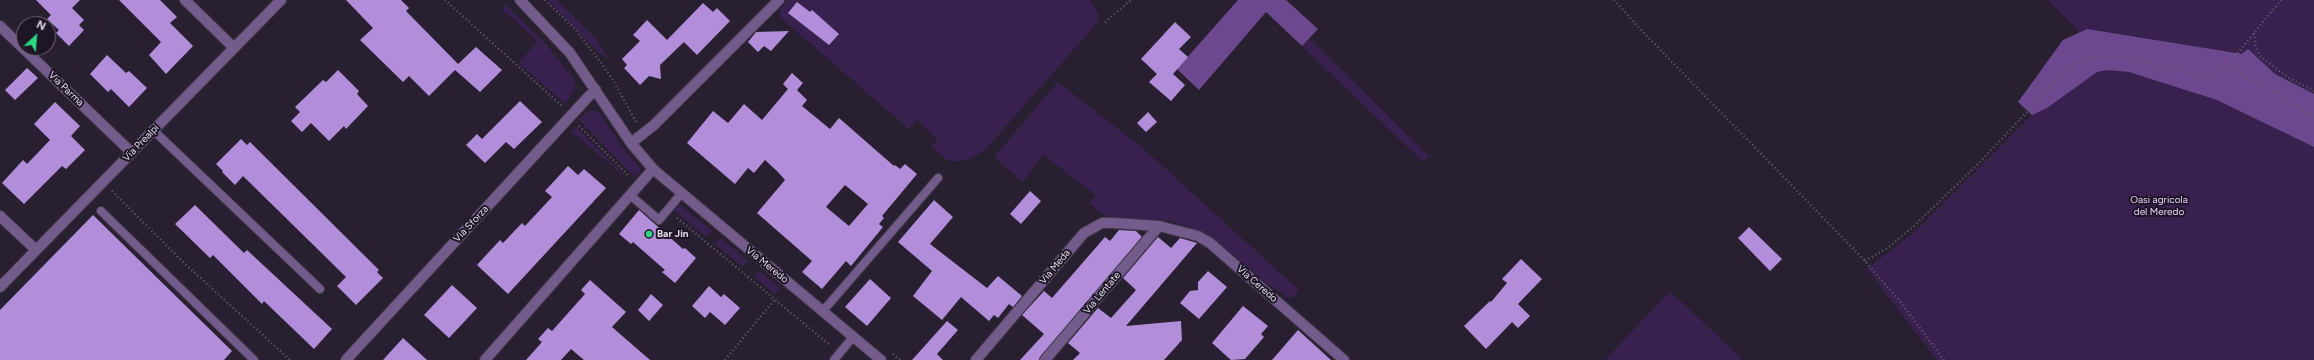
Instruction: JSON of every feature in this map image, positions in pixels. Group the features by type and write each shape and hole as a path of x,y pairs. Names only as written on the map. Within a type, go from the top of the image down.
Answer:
{"street":[{"path":"185,0 234,48"},
{"name":"Via Prealpi","path":"0,287 281,0"},
{"name":"Via Meredo","path":"520,0 560,41 596,90 631,143 653,169 881,360"},
{"path":"631,143 644,134 779,0"},
{"name":"Via Parma","path":"0,26 132,152"},
{"name":"Via Sforza","path":"346,360 588,96 596,90"},
{"path":"485,360 653,169"},
{"path":"0,216 36,250"},
{"name":"Via Meda","path":"976,360 1084,233 1102,223 1159,226"},
{"name":"Via Lentate","path":"1045,360 1159,226"},
{"name":"Via Ceredo","path":"1159,226 1185,231 1210,243 1344,360"}],"lane":[{"path":"153,130 320,289"},
{"path":"823,311 938,178"},
{"path":"630,195 659,220 681,194"},
{"path":"101,211 249,358"},
{"path":"834,360 853,337"}],"path":[{"path":"545,0 575,29 599,60 644,134"},
{"path":"1105,22 1131,0"},
{"path":"1614,0 1642,31 1865,261 1898,299 1944,360"},
{"path":"1865,261 1889,248 1914,226 1978,164 2063,74 2085,59 2114,56 2171,67 2202,77 2214,75 2228,65 2281,0"},
{"path":"2255,31 2254,41 2261,57 2289,78 2314,91"},
{"path":"2228,65 2314,117"},
{"path":"559,113 567,105"},
{"path":"103,182 182,261 290,360"},
{"path":"724,360 775,299"}],"green space":[{"path":"548,0 556,0 594,36 609,59 600,54"},
{"path":"788,0 1090,0 1099,15 1097,23 986,149 970,159 952,162 931,147 938,139 917,120 909,129 781,18 780,9"},
{"name":"Oasi agricola del Meredo","path":"2048,0 2314,0 2314,360 1937,360 1867,269 1917,230 2032,115 2094,47"},
{"path":"506,5 544,42 573,78 576,88 565,104 519,63 537,41 502,9"},
{"path":"1310,39 1429,156 1423,162 1302,46"},
{"path":"1058,82 1146,151 1299,290 1290,299 1265,282 1215,240 1187,226 1171,221 1109,218 1089,203 1096,195 1043,155 1023,182 994,157"},
{"path":"590,110 600,113 619,143 641,170 635,177 578,119"},
{"path":"576,127 630,181 571,131"},
{"path":"679,204 712,231 706,237 674,210"},
{"path":"720,238 748,261 743,267 715,244"},
{"path":"760,271 780,288 775,294 754,277"},
{"path":"1670,291 1743,360 1605,360"}],"shaded area":[{"path":"1238,0 1286,0 1318,29 1302,46 1266,12 1199,90 1177,69"},
{"path":"2087,29 2242,54 2248,49 2275,74 2314,94 2314,147 2217,100 2129,72 2108,70 2097,72 2047,108 2032,115 2018,102 2063,40"}],"building":[{"path":"36,0 80,0 72,8 84,20 79,25 84,30 69,46 56,33 59,30 56,27 56,16 50,16 51,15"},
{"path":"119,0 160,0 177,17 170,23 193,46 166,74 149,55 161,42"},
{"path":"346,0 401,0 409,8 406,11 458,64 476,47 502,70 480,92 455,70 429,96 409,76 403,82 360,40 373,28"},
{"path":"797,2 810,12 812,10 839,34 829,45 788,13"},
{"path":"703,3 713,12 717,8 730,21 697,55 684,42 660,65 661,79 649,76 640,85 624,68 627,65 622,59 640,41 633,35 647,20 667,40"},
{"path":"1175,22 1191,37 1179,49 1188,57 1173,74 1185,85 1171,101 1149,82 1157,74 1141,59"},
{"path":"789,31 771,51 764,46 758,52 748,42 756,32"},
{"path":"107,55 126,73 129,71 147,88 129,107 111,89 108,92 90,74"},
{"path":"27,68 38,78 15,100 5,90"},
{"path":"338,70 359,91 357,94 368,106 346,129 344,126 329,141 311,123 302,132 291,121 300,112 295,107 323,80 326,82"},
{"path":"792,73 803,83 797,90 807,100 802,106 830,129 839,118 894,166 895,165 900,169 905,164 917,174 882,216 884,218 879,224 883,227 851,266 846,261 822,289 802,272 812,261 757,213 785,180 777,171 765,160 754,173 748,168 735,184 687,143 713,111 728,123 744,104 762,120 788,89 783,84","holes":["845,185 868,204 849,226 826,207"]},
{"path":"520,101 542,122 514,149 506,142 485,163 466,145 477,134 482,139"},
{"path":"55,102 80,126 71,136 85,150 66,169 62,166 24,204 2,183 23,160 27,164 50,140 34,124"},
{"path":"1148,112 1157,122 1146,132 1137,123"},
{"path":"241,139 247,145 250,142 379,270 377,272 383,278 356,305 337,286 346,277 243,176 235,185 216,164"},
{"path":"568,166 578,175 584,169 606,188 508,294 477,265 500,240 503,243 522,223 525,226 552,197 545,191"},
{"path":"1030,191 1041,201 1021,224 1010,214"},
{"path":"934,200 953,217 930,244 987,288 998,276 1022,296 1013,307 1009,304 998,318 994,315 989,321 961,297 942,320 913,296 932,271 898,242"},
{"path":"195,205 244,253 247,250 332,329 314,349 264,301 262,304 213,255 210,258 175,224"},
{"path":"639,210 683,249 685,248 696,258 675,283 662,272 665,270 633,242 631,244 619,234"},
{"path":"93,215 232,351 224,360 0,360 0,310"},
{"path":"1749,227 1782,259 1770,271 1738,238"},
{"path":"1119,230 1136,231 1142,237 1039,360 1020,360 1044,334 1022,315 1044,291 1052,298 1105,237 1110,241"},
{"path":"1158,237 1171,248 1180,238 1197,243 1126,326 1181,321 1182,340 1164,360 1073,360 1080,353 1068,343 1098,308 1111,318 1136,290 1123,278"},
{"path":"1521,259 1542,279 1518,304 1530,316 1518,328 1512,322 1486,349 1464,326 1490,301 1491,302 1507,283 1502,279"},
{"path":"1208,271 1227,287 1199,319 1180,303 1190,291 1198,290 1198,282"},
{"path":"870,279 891,298 867,326 845,307"},
{"path":"590,280 626,312 612,327 650,360 584,360 571,349 561,360 526,360 542,342 538,339 548,328 552,331 585,294 581,290"},
{"path":"452,285 477,308 449,338 424,315"},
{"path":"709,286 721,297 724,294 740,308 725,325 710,312 705,318 692,306"},
{"path":"651,294 663,305 649,321 638,310"},
{"path":"1243,306 1268,326 1261,334 1264,337 1245,359 1231,360 1212,343"},
{"path":"947,321 958,330 937,354 943,360 912,360"},
{"path":"1298,330 1331,360 1272,360"},
{"path":"403,338 427,360 383,360"}],"place":[{"name":"Bar Jin","path":"649,234"}]}
